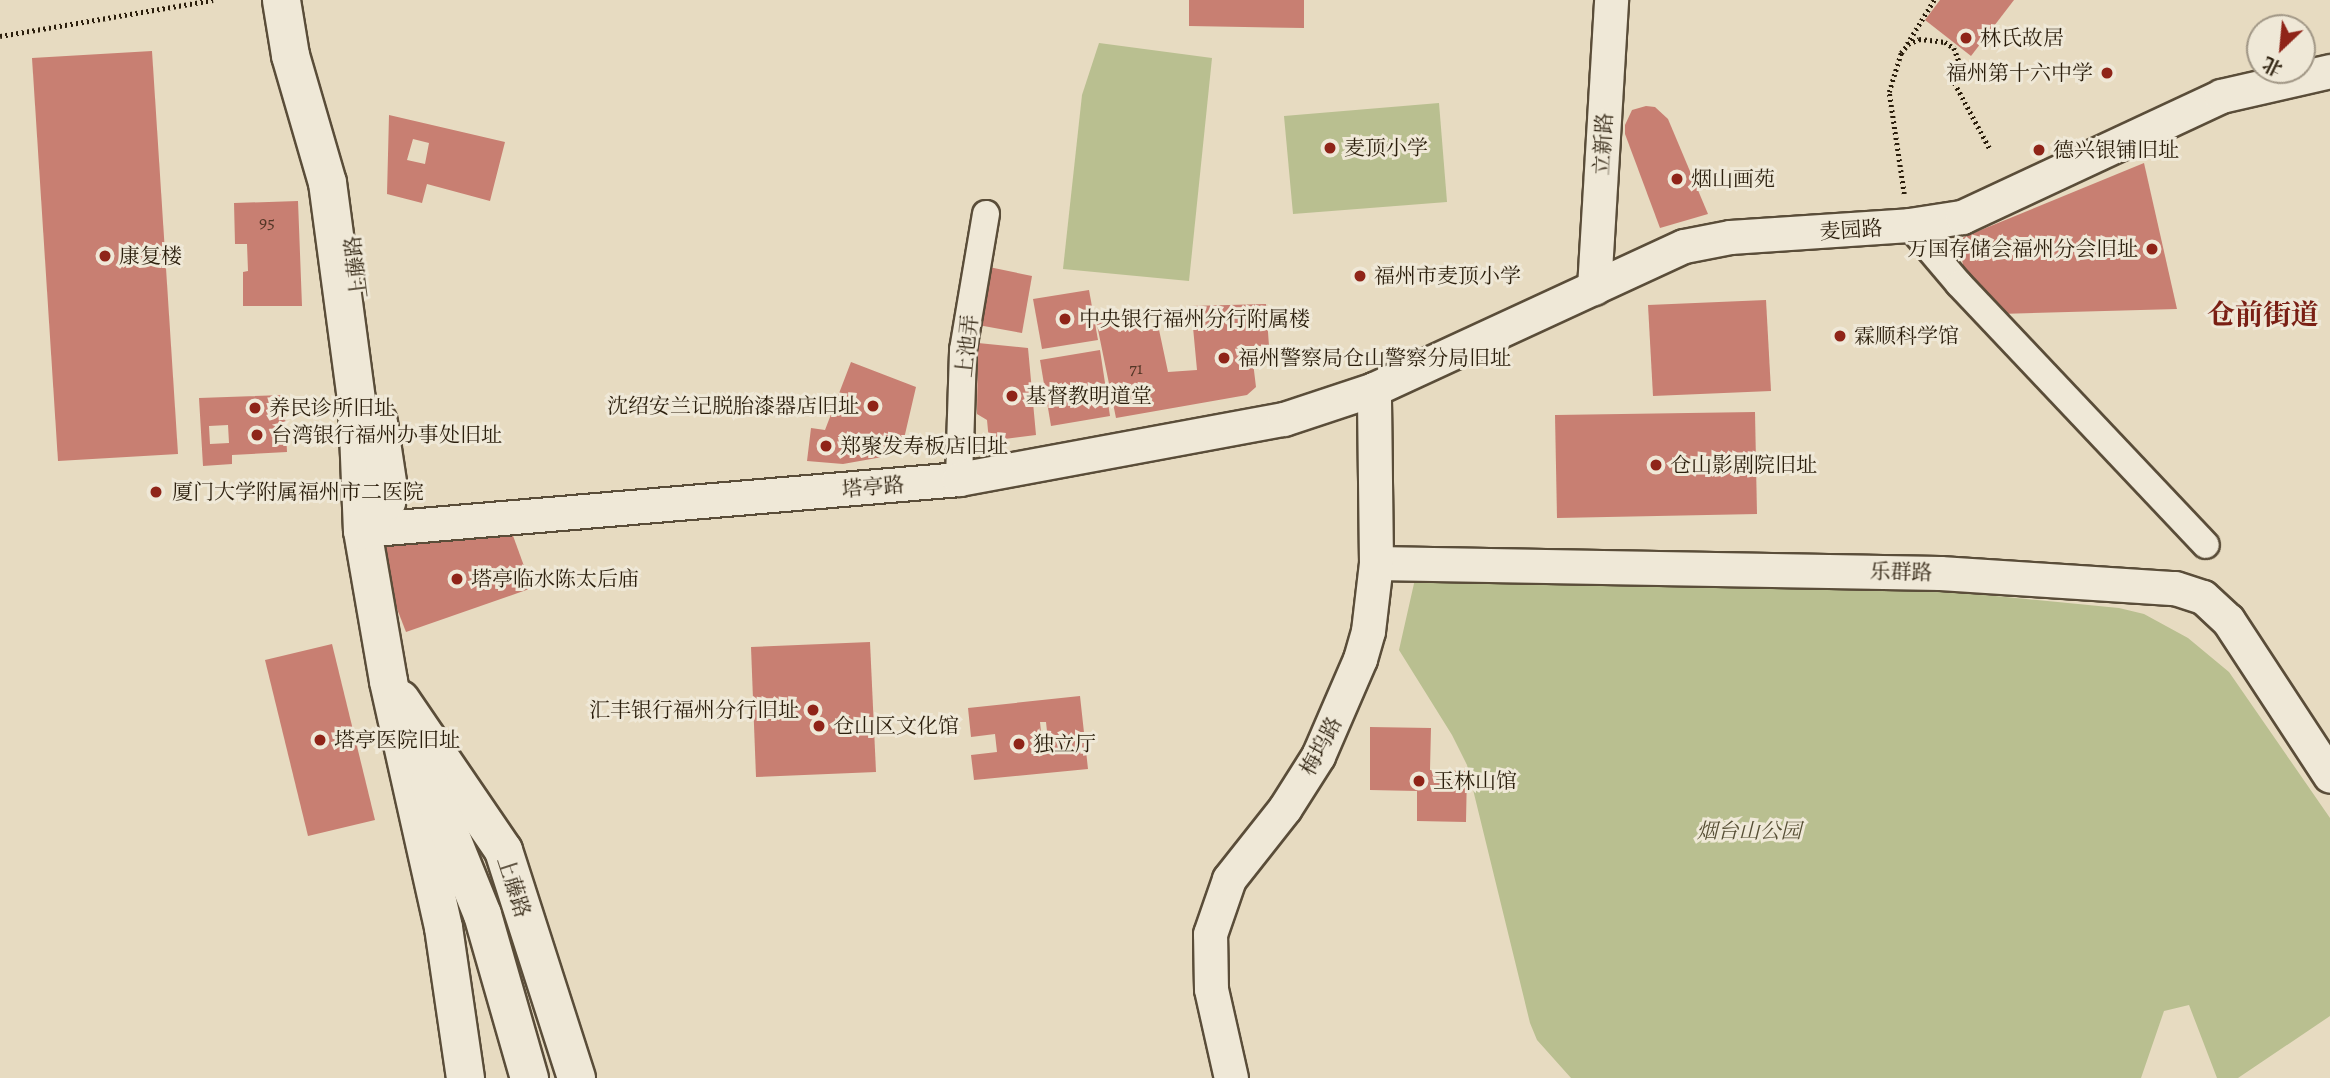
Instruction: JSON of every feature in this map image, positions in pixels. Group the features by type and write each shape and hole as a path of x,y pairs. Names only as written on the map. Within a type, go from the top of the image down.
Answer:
{"main road":[{"path":"281,0 290,55 327,182 357,407 362,530 388,681 443,927 465,1078"},
{"name":"上藤路","path":"301,0 319,111 346,176 354,260 388,488 386,501 362,530"},
{"path":"388,681 482,914 529,1078"},
{"name":"上藤路","path":"388,681 503,850 576,1078"}],"street":[{"name":"立新路","path":"1594,288 1611,0"},
{"name":"麦园路","path":"1374,389 1684,246 1706,240 1909,225 1962,217 2221,96 2330,71"},
{"name":"上池弄","path":"959,479 963,350 986,214"},
{"path":"1909,225 1959,284 2206,545"},
{"name":"塔亭路","path":"362,530 959,479 1284,419 1374,389"},
{"name":"梅坞路","path":"1231,1078 1210,989 1210,933 1216,909 1229,879 1285,808 1334,724 1353,682 1368,631 1376,563 1374,389"},
{"name":"乐群路","path":"1376,563 1940,573 2175,588 2203,597 2228,620 2330,776"}],"path":[{"path":"0,36 214,0"},
{"path":"1909,225 1889,92 1901,53 1934,0"},
{"path":"1901,53 1919,39 1945,42 1954,48 1959,61 1952,78 1990,149"}],"green space":[{"path":"1099,43 1212,58 1189,281 1063,269 1082,95"},
{"path":"1439,103 1447,202 1293,214 1284,116"},
{"name":"烟台山公园","path":"1415,579 1736,583 1944,591 2119,608 2144,614 2188,638 2229,672 2330,818 2330,1016 2238,1078 2217,1078 2189,1005 2164,1011 2141,1078 1571,1078 1537,1040 1530,1023 1467,765 1452,735 1399,650"}],"building":[{"path":"1189,0 1304,0 1304,28 1189,26"},
{"name":"林氏故居","path":"1940,0 2014,0 1971,56 1925,20"},
{"name":"康复楼","path":"152,51 178,454 58,461 32,58"},
{"path":"1646,106 1655,107 1668,119 1708,214 1660,228 1625,134 1625,125 1632,110"},
{"path":"389,115 505,142 490,201 427,184 422,203 387,194","holes":["413,139 429,143 425,164 407,160"]},
{"path":"2144,163 2177,309 1999,314 1965,279 1959,239"},
{"path":"298,201 302,306 243,306 243,272 248,271 247,244 235,244 234,203"},
{"path":"989,267 1032,276 1022,333 978,325"},
{"name":"中央银行福州分行附属楼","path":"1089,290 1098,340 1042,349 1033,299"},
{"path":"1766,300 1771,391 1653,396 1648,305"},
{"path":"1266,304 1269,346 1251,346 1256,387 1247,395 1116,418 1096,320 1115,316 1115,329 1158,325 1168,372 1197,370 1191,306"},
{"path":"978,343 1028,348 1036,435 989,441 987,420 977,414"},
{"path":"1100,350 1110,416 1051,426 1040,360"},
{"name":"沈绍安兰记脱胎漆器店旧址","path":"851,362 916,387 903,443 891,443 888,456 843,464 807,461 811,428 825,430"},
{"name":"台湾银行福州办事处旧址","path":"284,395 287,452 232,455 232,464 203,466 199,398","holes":["228,425 229,443 210,444 209,426"]},
{"name":"仓山影剧院旧址","path":"1755,412 1757,514 1557,518 1555,415"},
{"name":"塔亭临水陈太后庙","path":"512,533 532,588 406,632 382,570 386,545"},
{"name":"汇丰银行福州分行旧址","path":"870,642 876,772 756,777 751,647"},
{"name":"塔亭医院旧址","path":"332,644 375,820 308,836 265,660"},
{"name":"独立厅","path":"1080,696 1088,769 974,780 971,755 997,752 995,734 971,737 968,708","holes":["1040,722 1046,722 1049,750 1043,751"]},
{"name":"玉林山馆","path":"1370,727 1431,728 1430,770 1467,771 1466,822 1417,821 1417,791 1370,790"}],"place":[{"name":"林氏故居","path":"1966,38"},
{"name":"福州第十六中学","path":"2107,73"},
{"name":"麦顶小学","path":"1330,148"},
{"name":"德兴银铺旧址","path":"2039,150"},
{"name":"烟山画苑","path":"1677,179"},
{"name":"万国存储会福州分会旧址","path":"2152,249"},
{"name":"康复楼","path":"105,256"},
{"name":"福州市麦顶小学","path":"1360,276"},
{"name":"中央银行福州分行附属楼","path":"1065,319"},
{"name":"霖顺科学馆","path":"1840,336"},
{"name":"福州警察局仓山警察分局旧址","path":"1224,358"},
{"name":"基督教明道堂","path":"1012,396"},
{"name":"沈绍安兰记脱胎漆器店旧址","path":"873,406"},
{"name":"养民诊所旧址","path":"255,408"},
{"name":"台湾银行福州办事处旧址","path":"257,435"},
{"name":"郑聚发寿板店旧址","path":"826,446"},
{"name":"仓山影剧院旧址","path":"1656,465"},
{"name":"厦门大学附属福州市二医院","path":"156,492"},
{"name":"塔亭临水陈太后庙","path":"457,579"},
{"name":"汇丰银行福州分行旧址","path":"813,710"},
{"name":"仓山区文化馆","path":"819,726"},
{"name":"塔亭医院旧址","path":"320,740"},
{"name":"独立厅","path":"1019,744"},
{"name":"玉林山馆","path":"1419,781"}],"district":[{"name":"仓前街道","path":"2263,315"}]}
